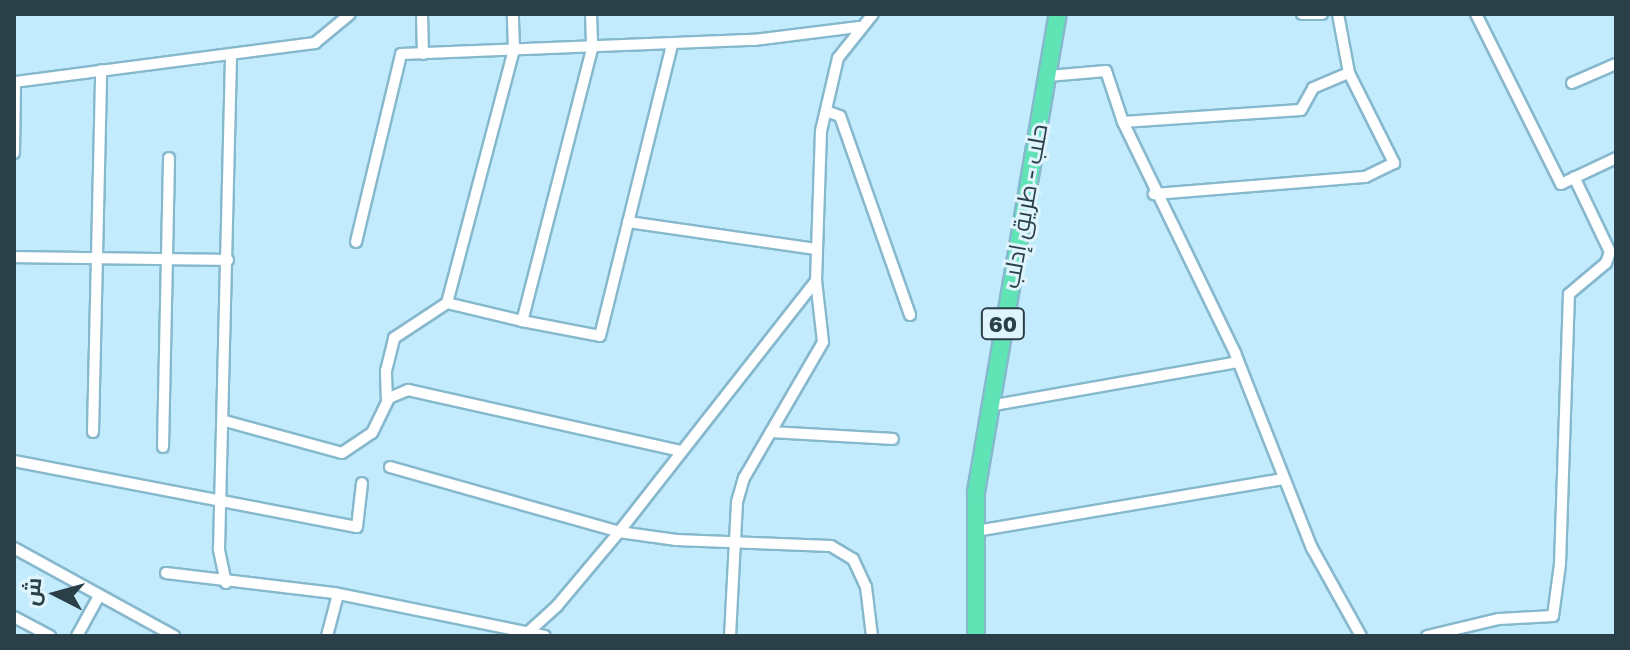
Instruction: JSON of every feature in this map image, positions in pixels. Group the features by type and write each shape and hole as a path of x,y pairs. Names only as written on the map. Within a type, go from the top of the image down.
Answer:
{"highway":[{"name":"حلب - طريق إدلب","path":"976,636 976,531 989,406 1058,14"}],"street":[{"path":"14,153 15,82 231,57 315,43 350,14"},
{"path":"422,14 423,54"},
{"path":"225,421 342,453 367,439 387,402 386,371 394,338 447,303 514,49 513,14"},
{"path":"522,321 592,49 591,14"},
{"path":"730,636 735,540 744,478 823,342 816,281 816,249 826,111 838,58 859,27 873,14"},
{"path":"1302,14 1322,14"},
{"path":"1154,194 1365,177 1394,163 1349,73 1338,14"},
{"path":"1476,14 1561,184 1616,158"},
{"path":"356,242 401,54 672,45 859,27"},
{"path":"447,303 600,336 672,45"},
{"path":"226,583 219,549 224,504 231,57"},
{"path":"1572,83 1616,64"},
{"path":"93,432 101,70"},
{"path":"1048,76 1106,71 1123,122 1154,194 1238,362 1312,548 1361,636"},
{"path":"1123,122 1301,110 1313,88 1349,73"},
{"path":"826,111 840,116 910,315"},
{"path":"163,447 169,158"},
{"path":"1427,636 1499,619 1553,616 1560,564 1569,294 1606,263 1610,252 1574,177"},
{"path":"628,222 816,249"},
{"path":"14,257 228,260"},
{"path":"525,635 557,606 619,532 816,281"},
{"path":"989,406 1238,362"},
{"path":"387,402 408,390 680,451"},
{"path":"771,432 893,439"},
{"path":"14,461 224,504 357,527 362,483"},
{"path":"390,467 619,532 831,546 853,559 866,587 872,636"},
{"path":"976,531 1283,479"},
{"path":"14,548 174,636"},
{"path":"166,573 226,583 338,594 525,635 543,636"},
{"path":"327,636 338,594"},
{"path":"77,636 99,596"},
{"path":"14,617 50,636"}]}
